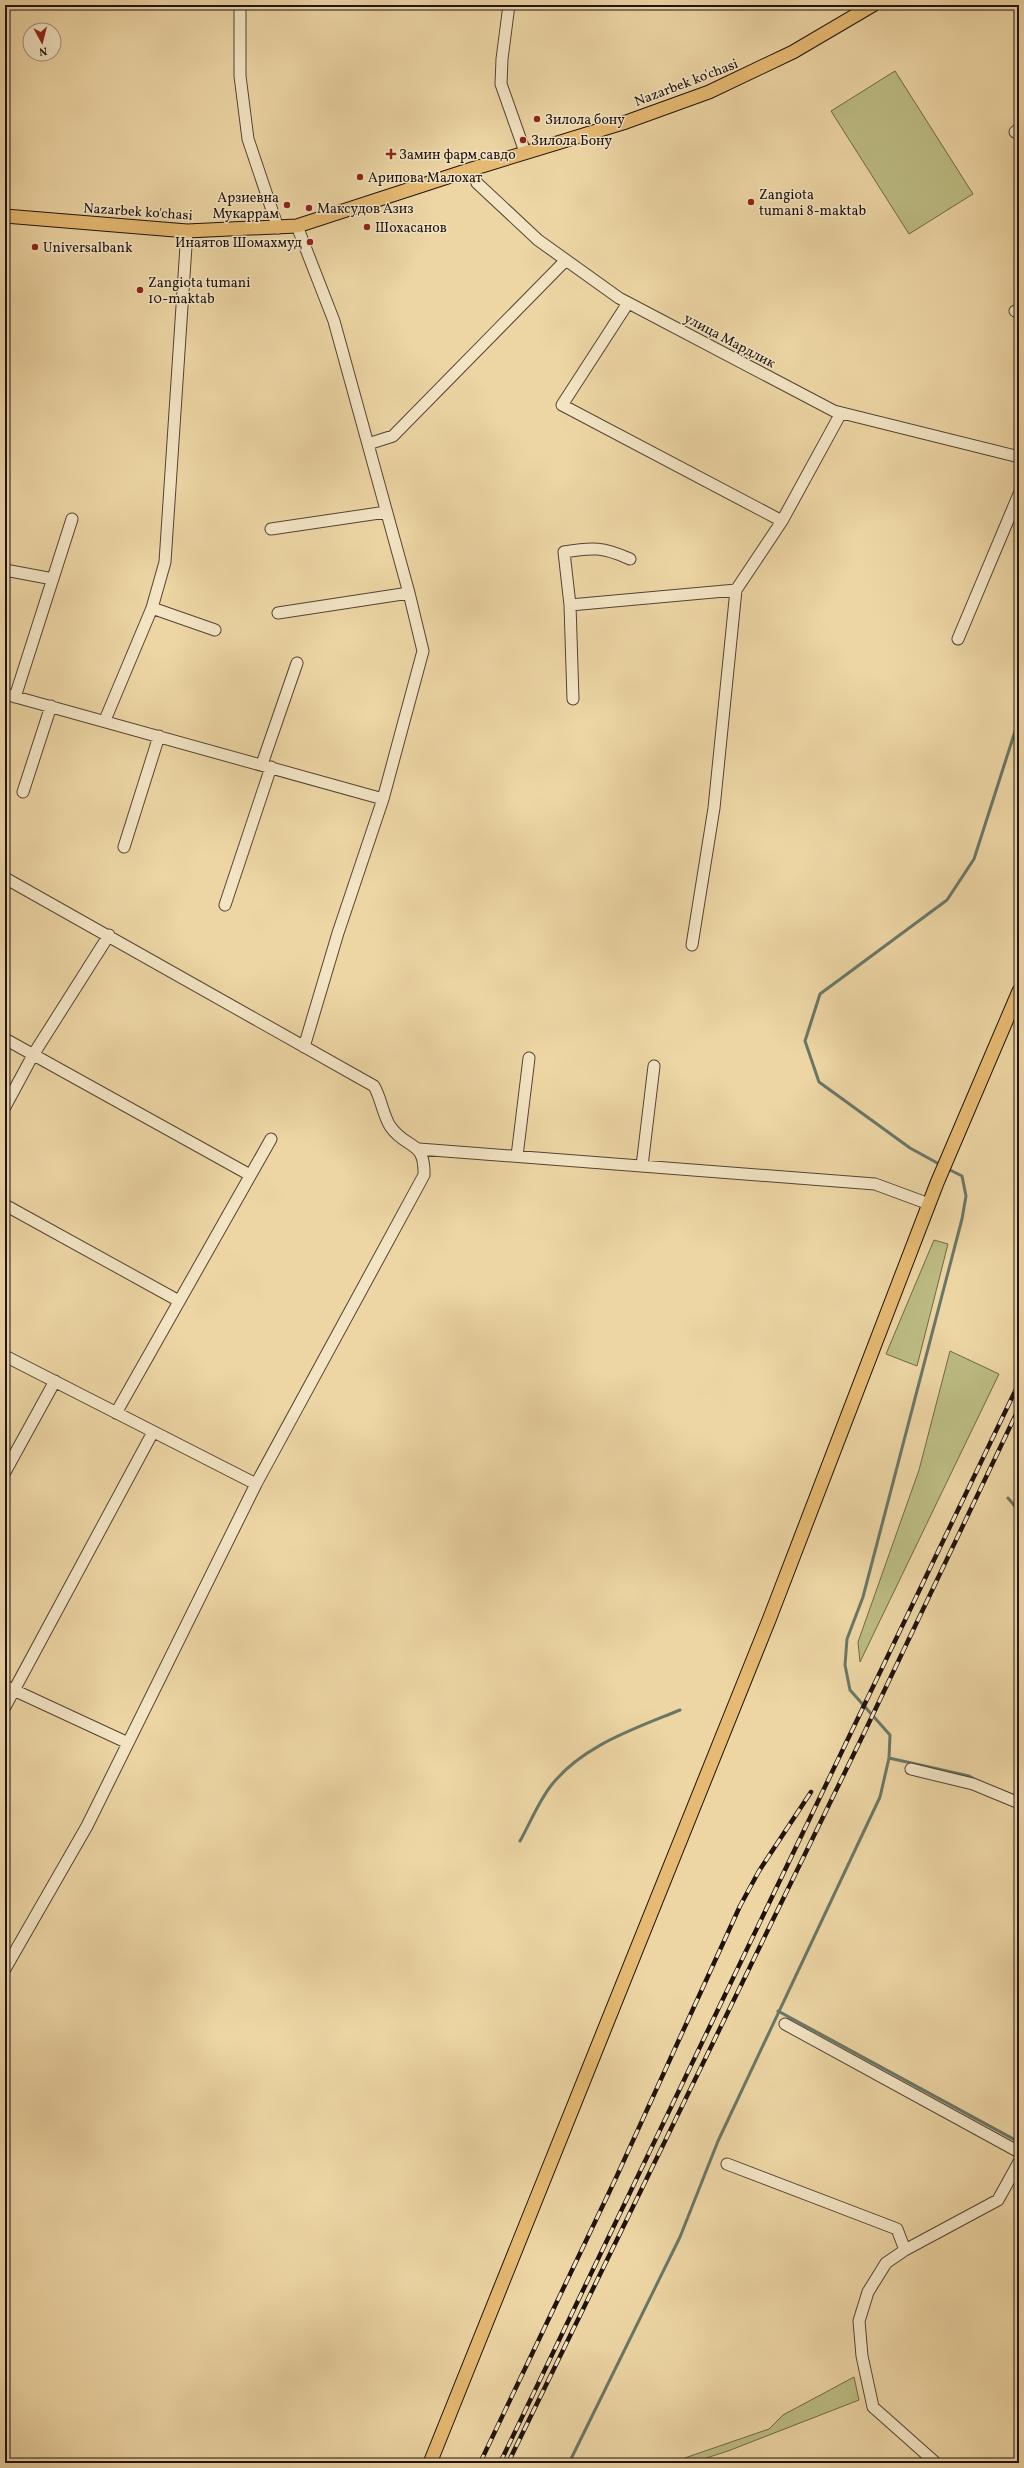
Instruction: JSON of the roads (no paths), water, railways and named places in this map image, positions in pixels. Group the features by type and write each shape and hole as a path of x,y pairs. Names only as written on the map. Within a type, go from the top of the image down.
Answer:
{"main road":[{"name":"Nazarbek ko'chasi","path":"5,216 187,231 297,226 525,152 633,120 723,86 793,52 873,5"},
{"path":"430,2463 769,1620 950,1151 1019,991"}],"street":[{"path":"240,5 240,76 248,139 278,228"},
{"path":"509,5 502,59 502,84 525,152"},
{"name":"улица Мардлик","path":"472,169 477,183 538,240 565,261 628,303 841,413 1019,457"},
{"path":"297,226 334,321 409,593 423,651 383,799 338,933 304,1047"},
{"path":"105,720 152,608 165,562 187,231"},
{"path":"368,444 393,436 565,261"},
{"path":"628,303 562,405 782,521"},
{"path":"692,945 714,808 736,590 782,521 841,413"},
{"path":"958,638 1019,494"},
{"path":"271,529 386,512"},
{"path":"72,519 10,695 105,720 383,799"},
{"path":"573,698 570,605 564,552 584,549 607,549 630,560"},
{"path":"5,570 52,579"},
{"path":"570,605 736,590"},
{"path":"278,613 409,593"},
{"path":"152,608 215,630"},
{"path":"225,905 297,662"},
{"path":"23,792 51,706"},
{"path":"124,847 159,736"},
{"path":"5,878 109,935 374,1086 381,1099 389,1125 399,1137 418,1149 875,1184 929,1204"},
{"path":"5,1107 33,1055 109,935"},
{"path":"5,1039 250,1175"},
{"path":"517,1156 529,1058"},
{"path":"642,1166 654,1066"},
{"path":"116,1412 271,1139"},
{"path":"5,1969 87,1826 256,1484 424,1175 424,1161 418,1149"},
{"path":"5,1206 179,1301"},
{"path":"5,1356 256,1484"},
{"path":"5,1472 55,1381"},
{"path":"5,1707 9,1688 153,1432"},
{"path":"9,1688 128,1743"},
{"path":"911,1769 973,1784 1019,1803"},
{"path":"785,2024 1019,2152"},
{"path":"936,2463 873,2407 862,2356 859,2321 868,2292 886,2264 905,2250 998,2200 1019,2162"},
{"path":"727,2164 897,2229 905,2250"}],"waterway":[{"path":"941,1165 910,1148 819,1082 805,1041 820,994 947,900 974,859 1019,719"},
{"path":"569,2463 680,2237 718,2141 880,1797 889,1758 890,1735 850,1690 845,1665 847,1639 863,1597 962,1219 966,1196 962,1176 946,1168"},
{"path":"1008,1498 1019,1511"},
{"path":"520,1841 538,1806 550,1787 577,1760 609,1740 680,1710"},
{"path":"889,1758 969,1776 978,1781"},
{"path":"778,2011 1019,2142"}],"railway":[{"path":"500,2463 1019,1383"},
{"path":"508,2463 866,1729 1019,1408"},
{"path":"480,2463 615,2180 740,1906 759,1871 811,1792"}],"place":[{"name":"Зилола бону","path":"537,119"},
{"name":"Зилола Бону","path":"523,140"},
{"name":"Замин фарм савдо","path":"391,154"},
{"name":"Арипова Малохат","path":"360,177"},
{"name":"Zangiota tumani 8-maktab","path":"751,202"},
{"name":"Арзиевна Мукаррам","path":"287,205"},
{"name":"Максудов Азиз","path":"309,208"},
{"name":"Шохасанов","path":"367,227"},
{"name":"Инаятов Шомахмуд","path":"310,242"},
{"name":"Universalbank","path":"35,247"},
{"name":"Zangiota tumani 10-maktab","path":"140,290"}]}
